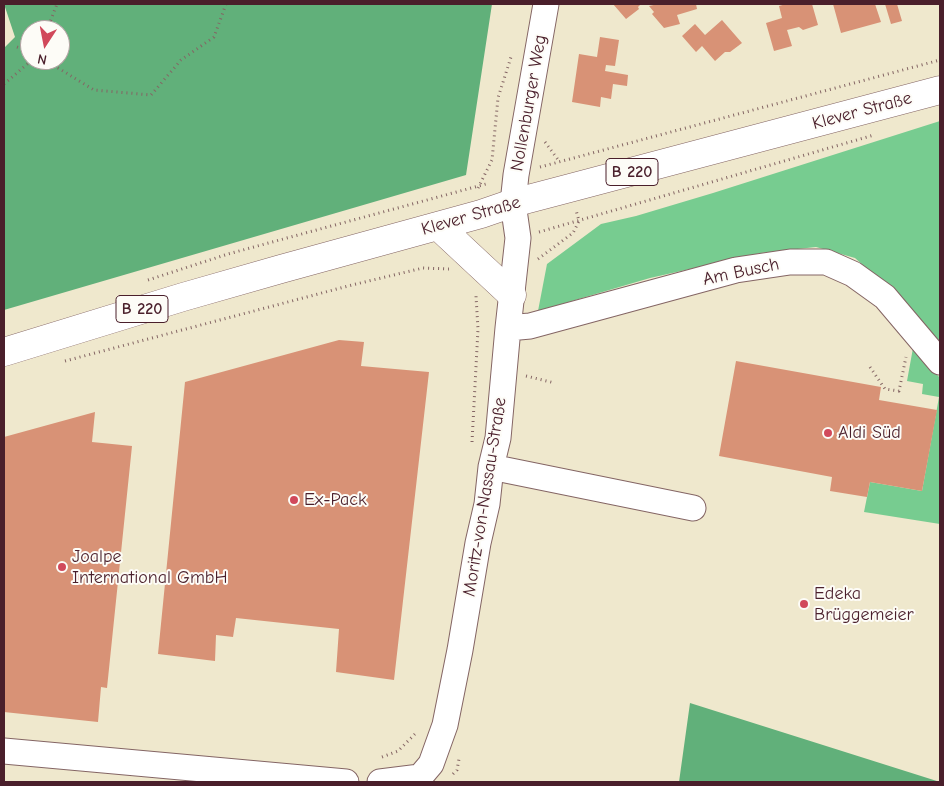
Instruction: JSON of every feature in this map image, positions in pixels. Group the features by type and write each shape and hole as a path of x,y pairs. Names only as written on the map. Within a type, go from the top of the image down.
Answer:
{"main road":[{"name":"Klever Straße","path":"4,352 182,297 481,214 513,202 940,90"},
{"path":"438,226 512,295"}],"street":[{"name":"Nollenburger Weg","path":"513,202 546,4"},
{"name":"Moritz-von-Nassau-Straße","path":"422,779 432,764 444,725 460,650 478,543 487,504 491,467 498,438 518,238 513,202"},
{"name":"Am Busch","path":"508,328 530,326 736,270 790,262 826,262 853,274 885,297 940,362"},
{"path":"491,467 693,508"},
{"path":"4,750 346,782"},
{"path":"377,771 422,779"}],"path":[{"path":"51,20 57,4"},
{"path":"61,70 94,90 151,95 181,60 214,37 226,4"},
{"path":"478,187 492,160 498,98 513,53"},
{"path":"144,281 228,254 478,187 559,161 940,60"},
{"path":"4,84 20,70"},
{"path":"534,262 573,233 579,221"},
{"path":"471,446 478,329 476,297 472,290"},
{"path":"870,367 885,389 900,391 912,329"},
{"path":"523,376 555,383"},
{"path":"377,771 420,729"}],"green space":[{"path":"4,4 492,4 466,175 4,310 4,48 15,37"},
{"path":"940,121 940,344 899,298 855,258 816,247 761,253 650,278 538,311 547,264 601,224 636,216 713,193"},
{"path":"913,348 940,378 940,524 864,512 870,482 922,491 939,397 922,394 923,384 907,381"},
{"path":"690,703 940,782 679,782"}],"building":[{"path":"613,4 641,4 638,7 639,9 626,19"},
{"path":"658,4 696,4 697,9 677,15 680,24 664,28 652,14 654,12 649,6"},
{"path":"786,4 812,4 818,25 803,30 799,27 787,30 792,46 774,51 766,23 782,18 779,6"},
{"path":"833,4 875,4 881,22 841,33"},
{"path":"885,4 897,4 902,21 891,24"},
{"path":"722,20 742,43 730,52 725,52 715,61 702,46 696,52 682,36 695,24 705,35"},
{"path":"600,37 619,40 615,66 606,65 605,71 628,75 627,86 613,84 611,99 601,97 600,107 572,102 579,54 597,57"},
{"name":"Ex-Pack","path":"339,340 364,342 361,366 429,372 394,680 336,672 339,629 236,618 233,637 216,635 215,661 158,654 185,382"},
{"name":"Aldi Süd","path":"736,361 881,387 879,400 937,410 922,491 870,482 867,497 830,491 832,477 719,456"},
{"name":"Joalpe International GmbH","path":"95,412 92,442 132,446 107,688 101,687 98,722 4,712 4,437"}],"place":[{"name":"Aldi Süd","path":"828,433"},
{"name":"Ex-Pack","path":"294,500"},
{"name":"Joalpe International GmbH","path":"62,567"},
{"name":"Edeka Brüggemeier","path":"804,604"}]}
